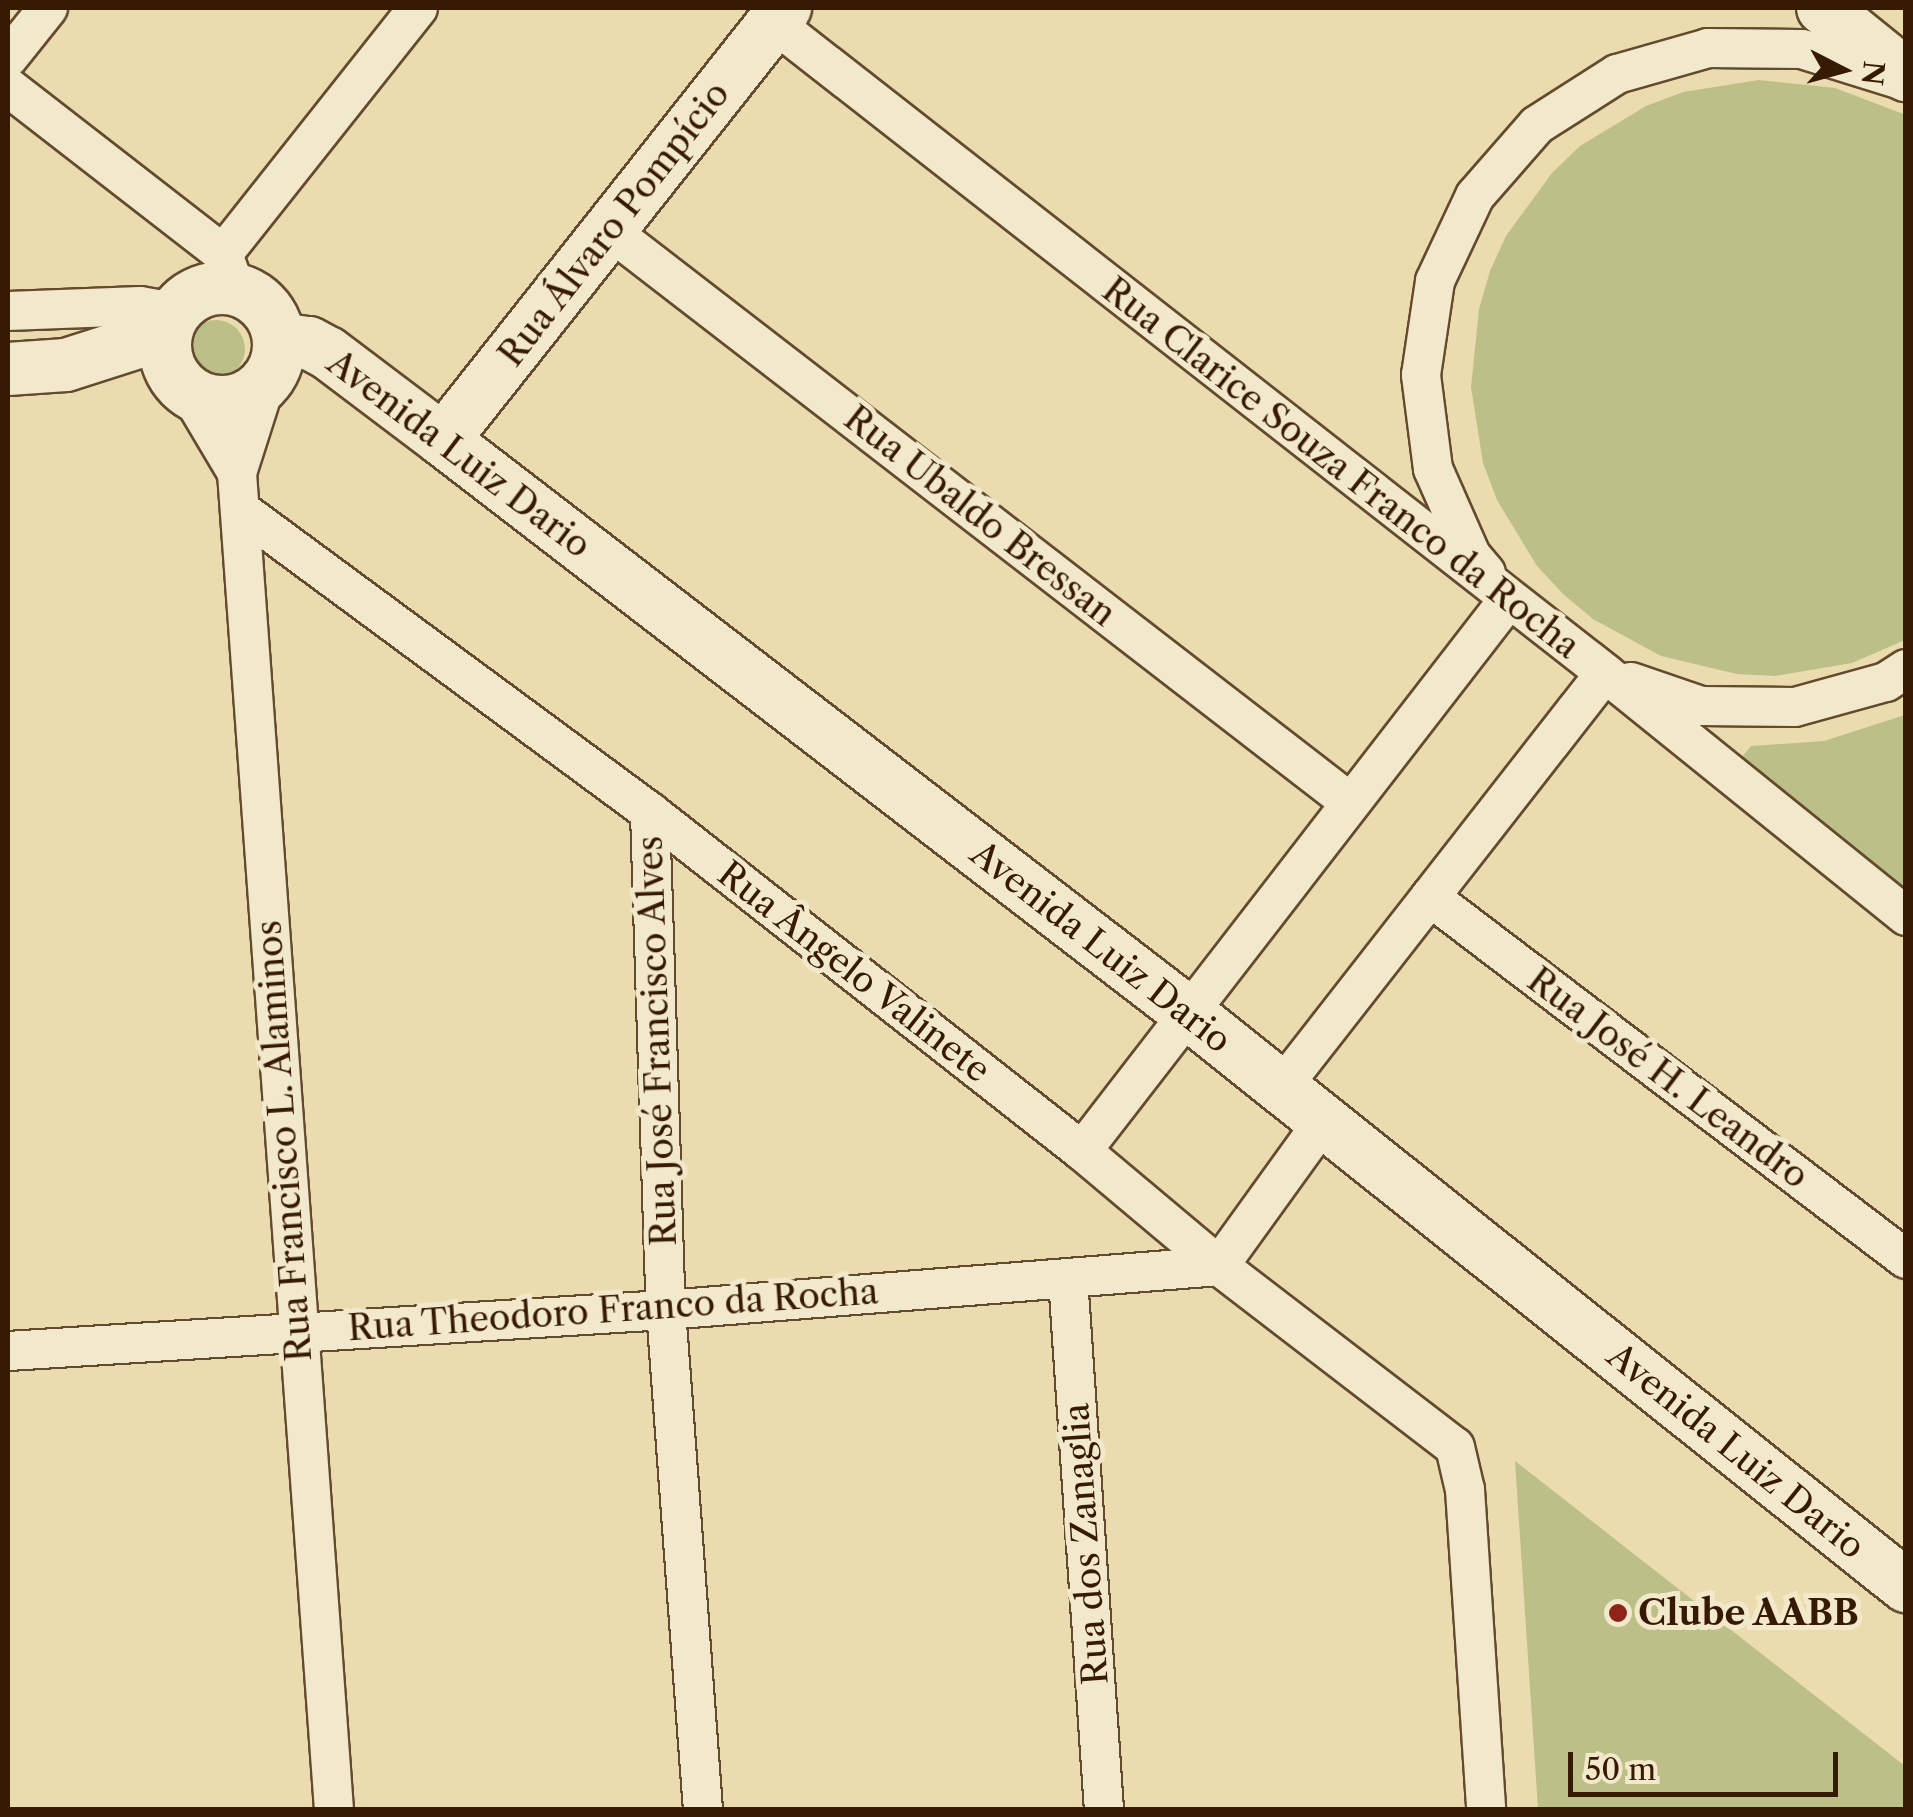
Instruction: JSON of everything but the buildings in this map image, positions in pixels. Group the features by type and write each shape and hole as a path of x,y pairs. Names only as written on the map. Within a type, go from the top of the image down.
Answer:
{"street":[{"path":"8,58 48,8"},
{"path":"8,370 66,365 117,378 176,353 202,292 229,272 418,8"},
{"path":"1823,8 1906,78"},
{"name":"Rua Álvaro Pompício","path":"444,440 780,15"},
{"name":"Rua Clarice Souza Franco da Rocha","path":"780,15 1906,916"},
{"path":"1082,1150 1508,600 1472,555 1433,468 1421,374 1435,281 1475,196 1537,125 1601,84 1617,74 1708,48 1802,49 1906,78"},
{"path":"8,86 257,300 272,317 272,360 250,396 229,402 208,401 140,306 8,311"},
{"name":"Rua Ubaldo Bressan","path":"609,230 1351,803"},
{"name":"Avenida Luiz Dario","path":"272,360 309,343 444,440 1188,1013 1906,1586"},
{"name":"Rua Francisco L. Alaminos","path":"176,353 237,473 242,510 296,1330 334,1810"},
{"name":"Rua Francisco L. Alaminos","path":"237,473 272,360"},
{"name":"Rua Ângelo Valinete","path":"242,510 650,812 1082,1150 1219,1266 1455,1447 1465,1490 1486,1810"},
{"path":"1280,1088 1605,674 1701,706 1795,707 1886,682 1906,669"},
{"name":"Rua José Francisco Alves","path":"650,812 666,1310 703,1810"},
{"name":"Rua José H. Leandro","path":"1430,897 1906,1259"},
{"path":"1219,1266 1322,1122"},
{"name":"Rua Theodoro Franco da Rocha","path":"8,1350 666,1310 1219,1266"},
{"name":"Rua dos Zanaglia","path":"1068,1278 1104,1810"}],"green space":[{"path":"1759,80 1835,88 1906,115 1905,640 1852,663 1775,676 1737,674 1661,656 1593,619 1563,594 1537,566 1497,500 1483,463 1471,387 1479,309 1490,271 1506,236 1552,173 1580,146 1646,106 1683,92"},
{"path":"216,320 237,328 245,349 237,370 216,378 195,370 187,349 195,328"},
{"path":"1905,715 1905,888 1742,757 1751,746 1824,741"},
{"name":"Clube AABB","path":"1515,1461 1905,1766 1905,1809 1538,1809"}],"place":[{"name":"Clube AABB","path":"1618,1613"}]}
